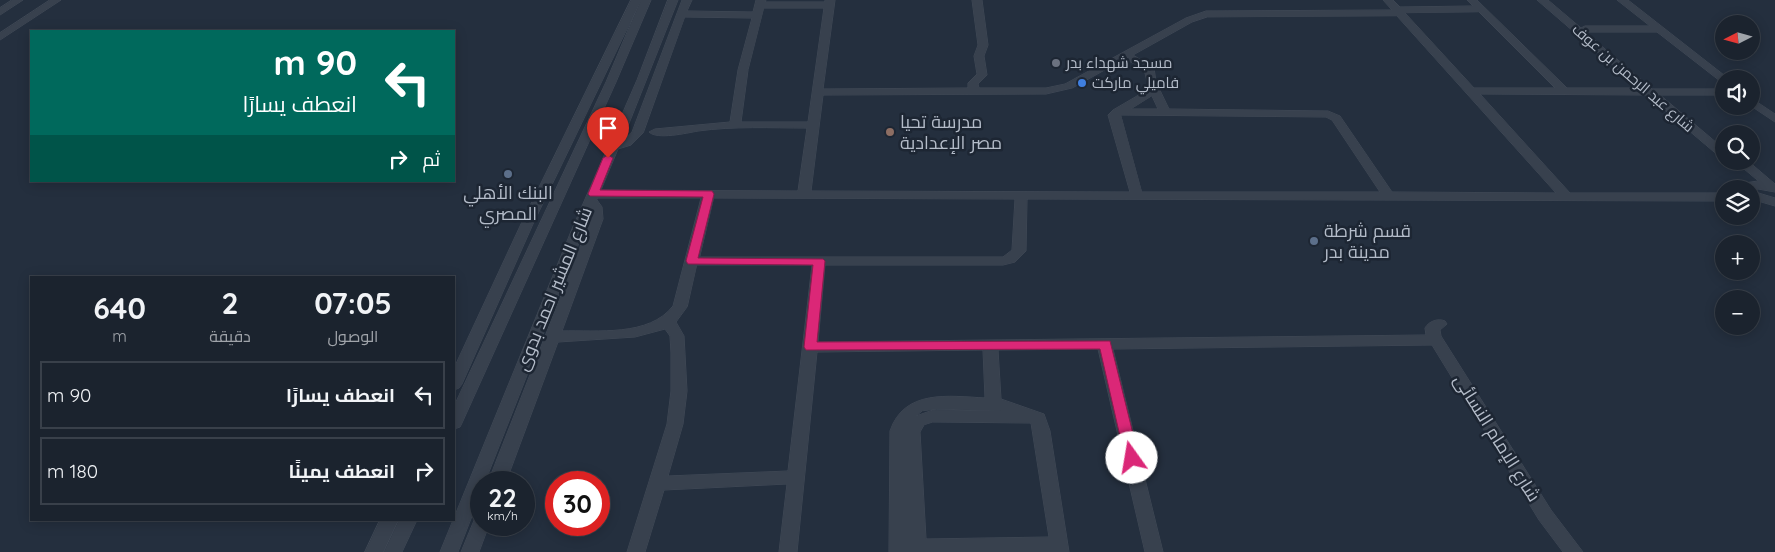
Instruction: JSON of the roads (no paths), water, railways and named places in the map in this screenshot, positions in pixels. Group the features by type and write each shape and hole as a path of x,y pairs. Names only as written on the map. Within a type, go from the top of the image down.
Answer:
{"street":[{"path":"0,5 8,0"},
{"path":"0,12 18,0"},
{"path":"0,29 44,0"},
{"path":"0,36 56,0"},
{"path":"455,382 527,224 636,0"},
{"name":"شارع المشير احمد بدوى","path":"455,421 611,82 646,0"},
{"path":"974,92 973,83 982,75 979,56 984,46 977,0"},
{"path":"1388,0 1567,197"},
{"path":"1472,0 1565,92"},
{"name":"شارع عبد الرحمن بن عوف","path":"1542,0 1715,140"},
{"name":"شارع عبد الرحمن بن عوف","path":"1550,0 1585,29 1715,148"},
{"path":"1622,0 1715,72"},
{"path":"672,4 684,7 759,7 829,3 804,194"},
{"name":"شارع المشير احمد بدوى","path":"449,552 563,266 672,4"},
{"path":"613,147 627,142 637,133 684,7"},
{"path":"735,125 743,70 759,7"},
{"path":"818,92 1034,92 1058,90 1189,20 1206,14 1481,9"},
{"path":"1585,29 1660,29"},
{"path":"1126,54 1149,68 1151,82 1164,113"},
{"path":"1136,196 1114,117 1116,112 1154,90"},
{"path":"1471,91 1715,92"},
{"path":"1760,108 1775,119"},
{"path":"1116,112 1332,115 1389,197"},
{"path":"655,132 735,125 813,125"},
{"path":"1750,170 1775,194"},
{"path":"1760,193 1775,194"},
{"path":"554,337 647,330 668,321 680,307 709,194"},
{"path":"501,471 581,266 598,215 592,197 804,194 1715,197"},
{"path":"692,261 995,262 1010,259 1016,255 1020,246 1021,196"},
{"path":"788,552 819,261"},
{"path":"563,266 581,266"},
{"path":"636,552 675,424 679,391 680,353 677,336 668,321"},
{"path":"810,347 1436,340 1432,328 1440,324"},
{"name":"شارع الإمام النسائى","path":"1436,340 1545,516 1574,552"},
{"path":"1105,344 1154,552"},
{"path":"990,345 993,404"},
{"path":"993,404 1006,406 1038,418 1042,431 1060,548 898,550 905,432 932,410 993,404"},
{"path":"932,410 1038,418"},
{"path":"905,432 917,550"},
{"path":"657,483 796,477"},
{"path":"374,552 389,521"},
{"path":"393,552 408,521"},
{"path":"470,552 476,536"}],"place":[{"name":"مسجد شهداء بدر","path":"1056,63"},
{"name":"فاميلي ماركت","path":"1082,83"},
{"name":"مدرسة تحيا مصر الإعدادية","path":"890,132"},
{"name":"البنك الأهلي المصري","path":"508,174"},
{"name":"قسم شرطة مدينة بدر","path":"1314,241"}]}
